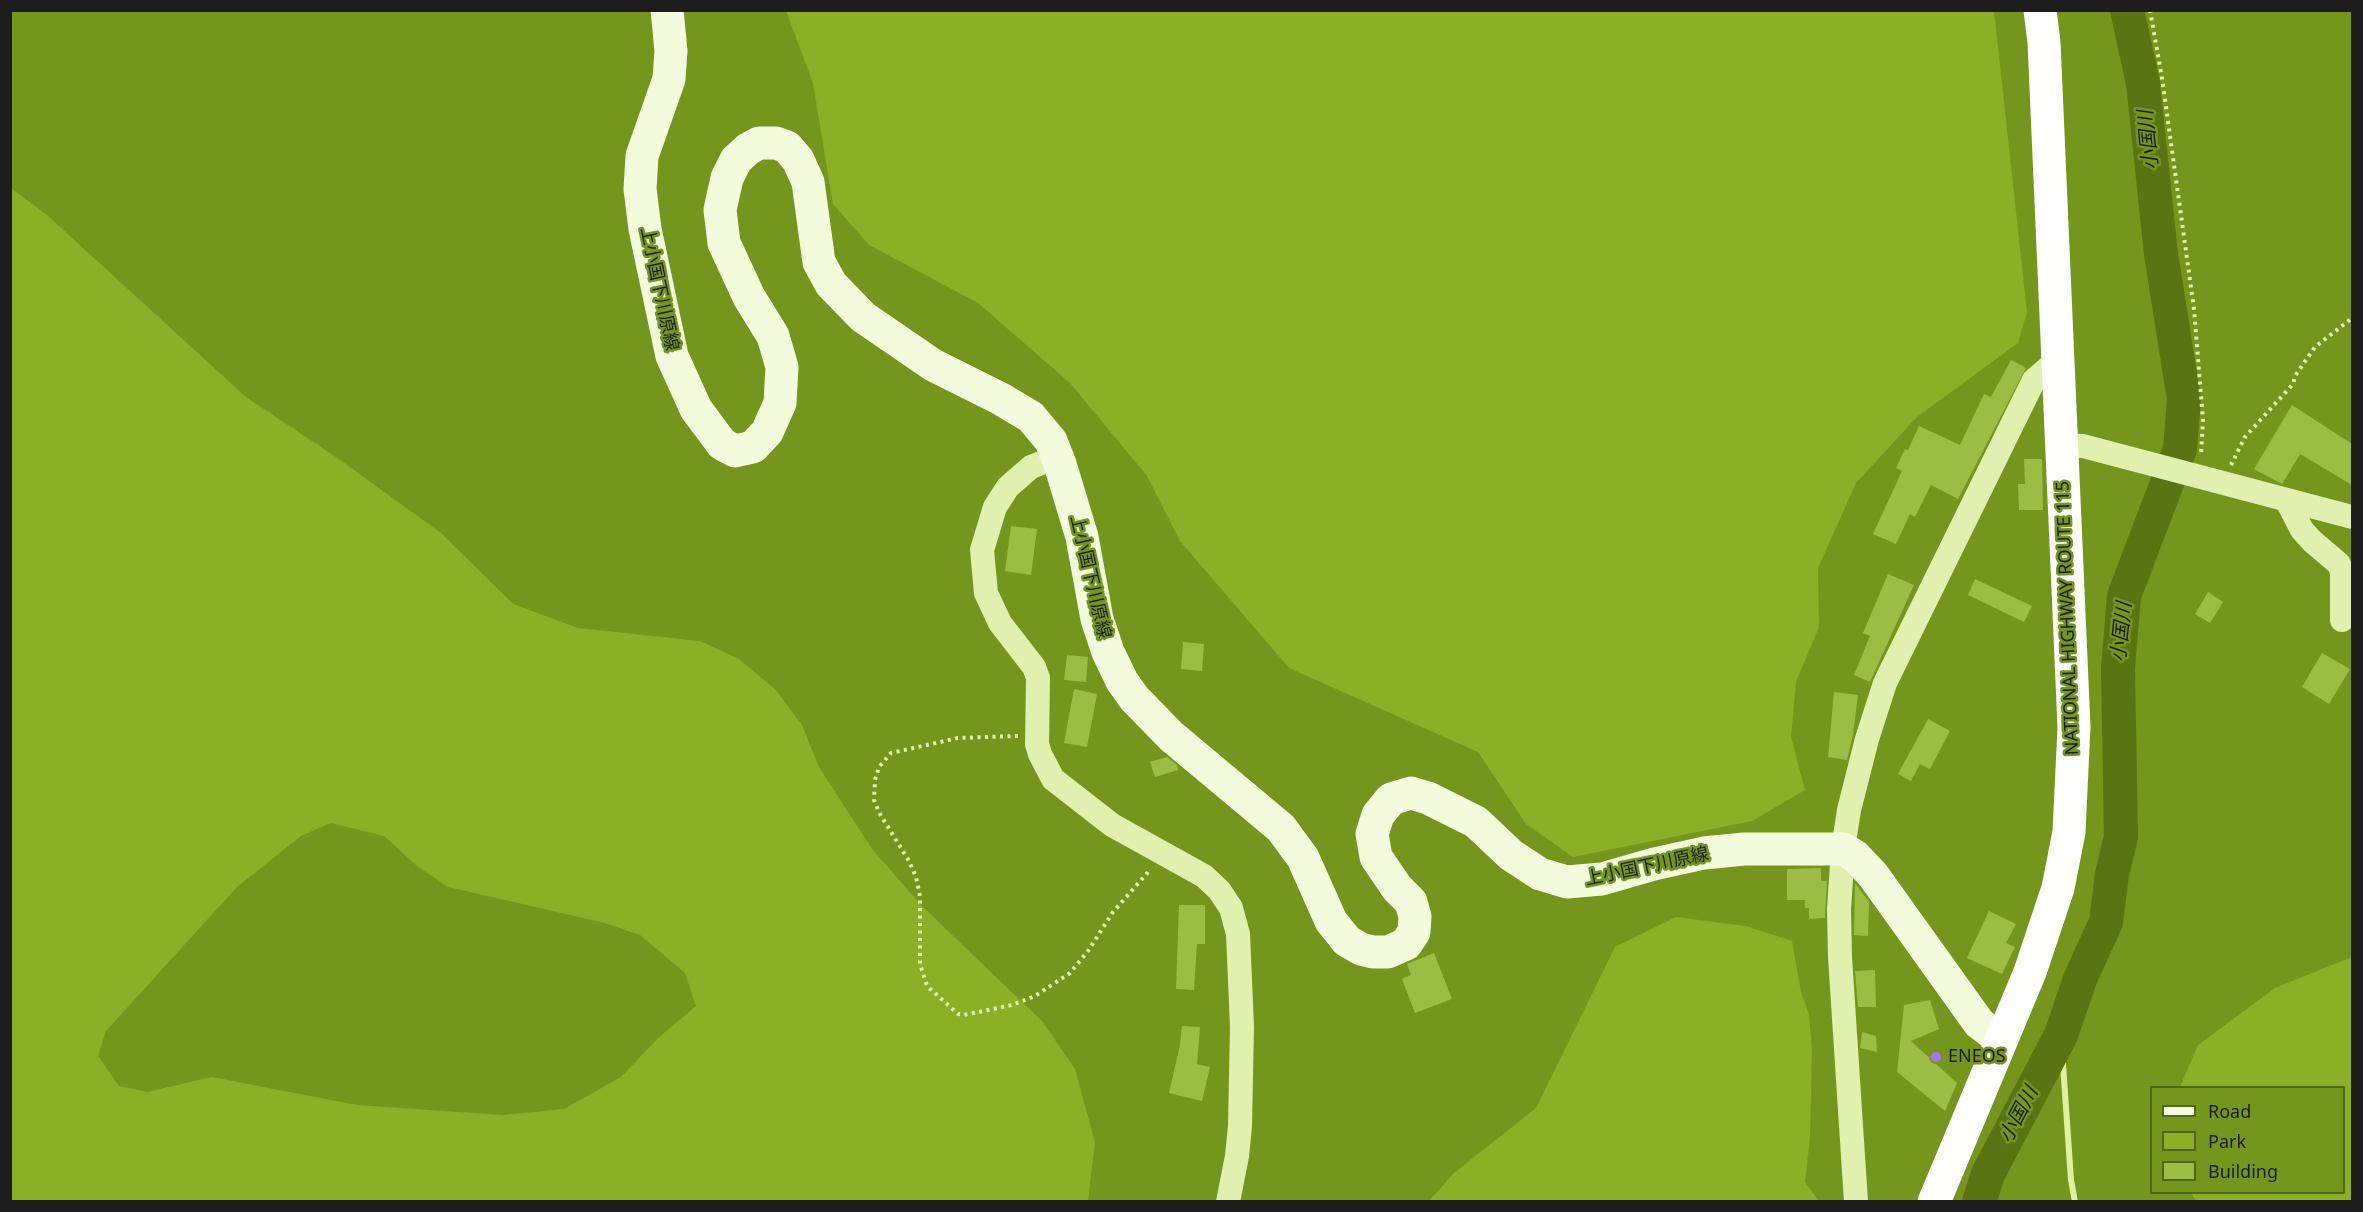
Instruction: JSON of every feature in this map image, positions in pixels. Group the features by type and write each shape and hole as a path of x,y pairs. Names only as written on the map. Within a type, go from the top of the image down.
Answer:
{"highway":[{"name":"NATIONAL HIGHWAY ROUTE 115","path":"1934,1202 2000,1039 2030,972 2058,888 2069,832 2074,727 2044,42 2040,10"}],"main road":[{"name":"上小国下川原線","path":"666,10 670,51 669,79 642,156 640,189 645,229 672,356 696,409 722,444 735,451 753,447 767,432 780,403 782,367 773,336 749,297 724,243 720,210 727,178 736,160 759,143 776,143 787,147 798,160 808,182 819,261 831,284 863,317 933,365 1001,399 1031,417 1051,441 1082,537 1097,619 1107,652 1122,681 1134,698 1172,736 1281,828 1303,858 1331,921 1347,941 1361,949 1388,952 1406,944 1414,932 1415,917 1411,902 1397,888 1376,857 1372,834 1378,815 1391,799 1411,793 1428,798 1476,822 1511,855 1540,874 1567,882 1602,879 1704,853 1744,849 1843,849"},
{"path":"1843,849 1855,856 1873,875 1978,1023 2000,1039"}],"street":[{"path":"1856,1202 1839,909 1843,849 1849,810 1867,739 1885,683 2034,380 2048,368 2058,366"},
{"path":"2062,445 2083,446 2352,517"},
{"path":"1057,457 1030,467 1008,487 995,507 982,550 986,593 1000,623 1034,667 1038,678 1036,737 1040,754 1053,779 1112,825 1204,876 1219,890 1231,908 1238,934 1242,1027 1240,1126 1228,1202"},
{"path":"2287,501 2302,530 2339,564 2342,573 2342,620"}],"path":[{"path":"2150,10 2162,78 2194,309 2203,420 2197,476"},
{"path":"2224,484 2245,437 2286,392 2315,347 2352,318"},
{"path":"1036,737 1008,735 958,738 891,753 879,767 874,780 874,800 880,814 909,861 916,877 921,907 920,964 927,986 942,1001 958,1014 964,1015 1012,1005 1049,989 1070,973 1088,951 1113,912 1163,853"}],"green space":[{"path":"786,11 1994,11 2027,312 2018,343 1917,417 1856,483 1818,568 1819,627 1796,682 1791,737 1805,790 1752,821 1573,857 1526,824 1478,752 1289,668 1180,541 1147,476 1070,383 978,303 869,245 833,204 813,83"},
{"path":"10,187 48,216 246,397 336,457 441,533 513,604 578,628 700,641 739,659 776,690 802,725 819,767 872,849 922,906 1042,1021 1075,1069 1095,1142 1088,1201 11,1201","holes":["331,823 384,836 417,866 448,887 605,923 640,935 685,973 696,1006 658,1038 621,1077 564,1109 503,1115 357,1105 212,1077 147,1092 119,1086 98,1056 106,1031 237,887 301,836"]},
{"path":"1676,917 1746,926 1792,941 1801,992 1809,1014 1812,1050 1810,1138 1805,1182 1819,1201 1429,1201 1454,1173 1536,1108 1615,947"},
{"path":"2352,957 2352,1201 2196,1201 2192,1194 2345,1194 2345,1086 2180,1086 2198,1045 2275,988"}],"building":[{"path":"2011,360 2026,368 1958,499 1931,485 1915,517 1910,514 1896,544 1873,534 1902,471 1896,468 1905,449 1908,450 1919,426 1960,445 1984,394 1991,397"},
{"path":"2292,405 2352,444 2352,485 2300,454 2282,484 2254,469"},
{"path":"2024,459 2042,459 2043,510 2019,510 2018,484 2025,484"},
{"path":"1011,526 1037,529 1031,575 1005,571"},
{"path":"1888,574 1914,585 1870,682 1854,675 1870,636 1863,633"},
{"path":"1975,579 2032,606 2024,622 1968,595"},
{"path":"2208,592 2223,602 2210,623 2195,614"},
{"path":"1183,642 1204,644 1202,671 1181,669"},
{"path":"2322,653 2350,669 2329,704 2302,687"},
{"path":"1067,655 1088,657 1086,682 1064,680"},
{"path":"1074,689 1097,694 1087,747 1064,743"},
{"path":"1834,692 1858,695 1847,760 1828,757"},
{"path":"1928,719 1950,731 1930,769 1920,764 1911,781 1898,774"},
{"path":"1167,757 1177,765 1178,770 1155,777 1150,762"},
{"path":"1821,868 1821,881 1827,881 1825,918 1809,919 1809,908 1805,908 1805,900 1787,900 1787,869"},
{"path":"1855,883 1869,902 1868,936 1854,935"},
{"path":"1179,905 1205,905 1205,944 1197,944 1194,990 1176,989"},
{"path":"1989,911 2016,924 2006,943 2015,947 2002,974 1967,958"},
{"path":"1434,953 1452,999 1415,1013 1402,979 1411,975 1407,964"},
{"path":"1875,970 1876,1007 1858,1007 1855,971"},
{"path":"1930,1000 1939,1029 1911,1041 1957,1083 1945,1111 1897,1072 1904,1005"},
{"path":"1182,1026 1200,1027 1197,1064 1210,1067 1202,1101 1169,1093"},
{"path":"1862,1032 1876,1036 1877,1052 1860,1048"}],"waterway":[{"name":"小国川","path":"1979,1202 1988,1174 2061,1035 2080,979 2106,922 2112,874 2121,837 2118,668 2124,596 2180,449 2184,399 2161,254 2143,83 2127,10"},
{"path":"2061,1035 2071,1180 2075,1202"}],"place":[{"name":"ENEOS","path":"1936,1057"}]}
